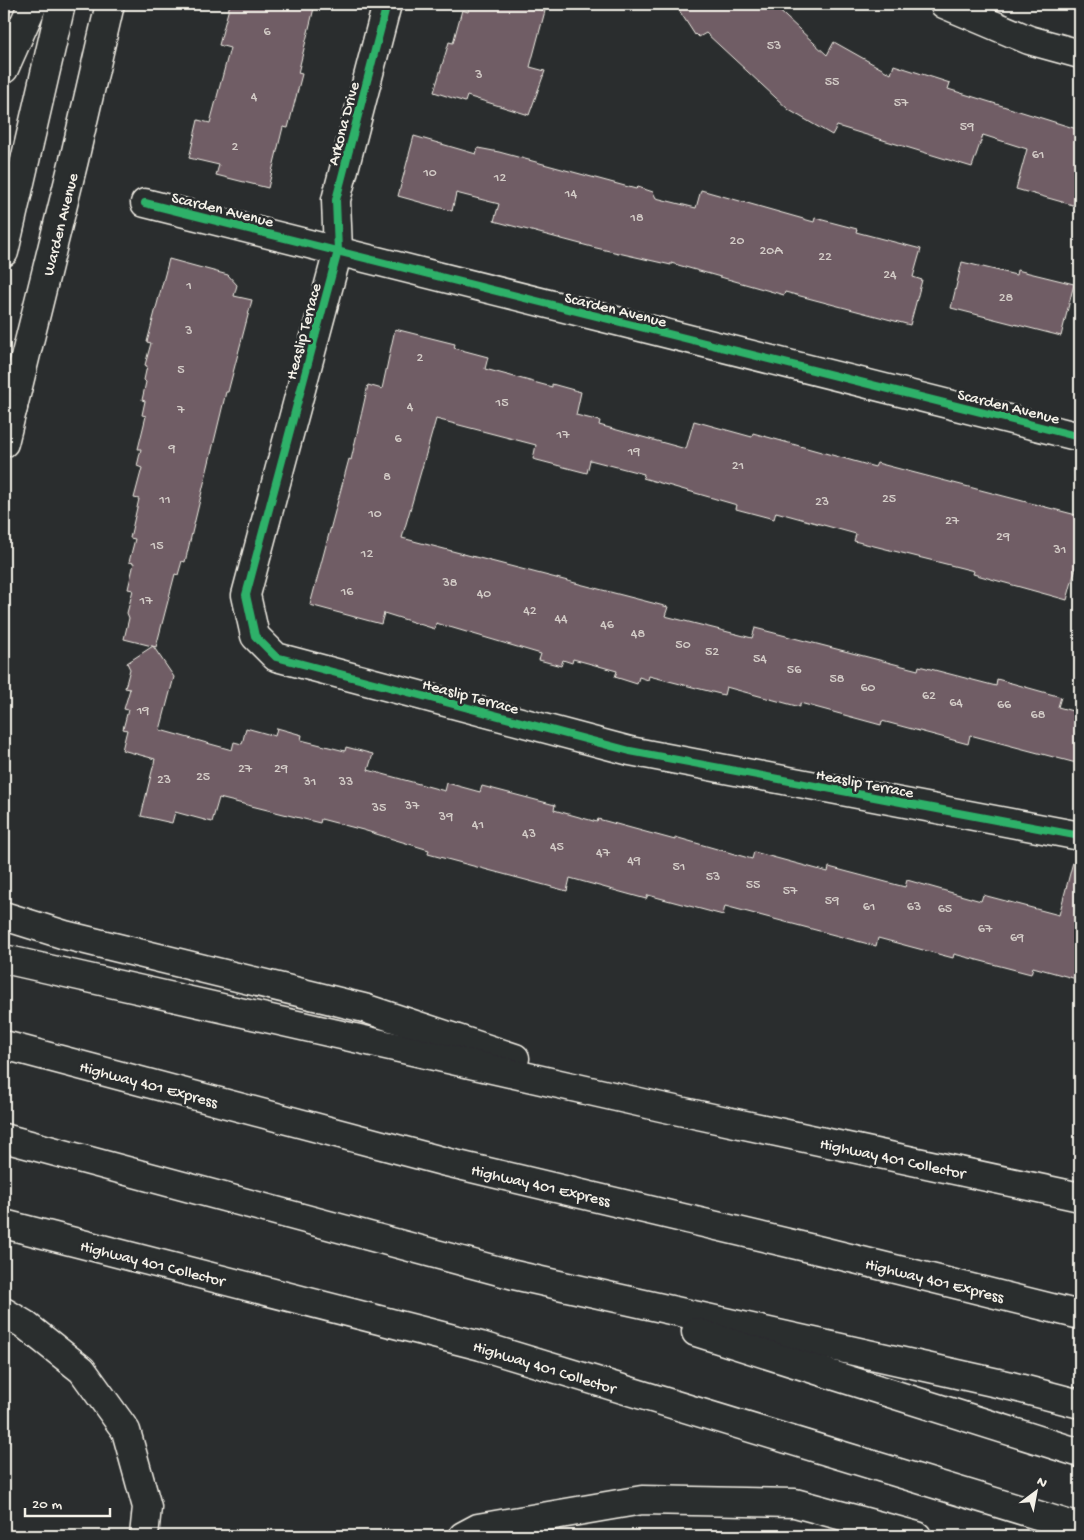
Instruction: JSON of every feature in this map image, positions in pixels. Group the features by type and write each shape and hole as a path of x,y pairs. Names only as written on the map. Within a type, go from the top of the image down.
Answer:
{"main road":[{"path":"4,69 33,4"},
{"path":"4,252 61,4"},
{"name":"Warden Avenue","path":"4,443 8,406 74,160 110,4"},
{"name":"Arkona Drive","path":"338,251 336,200 388,4"},
{"path":"944,4 1029,40 1080,54"},
{"name":"Scarden Avenue","path":"145,203 1080,437"},
{"name":"Heaslip Terrace","path":"338,251 246,595 255,636 276,657 630,751 1080,836"},
{"path":"4,916 65,935 364,1008 661,1107"},
{"name":"Highway 401 Collector","path":"4,959 661,1107 1080,1197"},
{"name":"Highway 401 Express","path":"4,1044 446,1162 822,1251 1080,1315"},
{"path":"4,1138 514,1275 1080,1453"},
{"name":"Highway 401 Collector","path":"4,1224 481,1346 1080,1528"},
{"path":"514,1275 1011,1386 1080,1404"},
{"path":"4,1312 24,1324 82,1370 126,1431 147,1507 144,1536"},
{"path":"463,1536 478,1528 642,1500 795,1503 917,1536"}],"building":[{"path":"230,4 315,4 298,73 302,74 288,128 283,127 268,188 216,175 219,165 189,158 198,120 210,123 230,48 219,45"},
{"path":"471,4 518,4 545,11 530,67 545,71 529,115 467,96 465,102 434,92 449,42 453,43 462,10 468,12"},
{"path":"675,4 772,4 827,55 834,42 891,74 894,65 950,83 948,89 1080,130 1080,207 1016,189 1027,149 983,135 972,167 837,126 832,135 789,110 706,33 699,37 695,35"},
{"path":"414,136 476,154 478,148 499,152 636,189 638,187 653,192 656,198 696,208 701,190 814,222 815,218 857,229 856,232 921,249 913,277 922,280 910,325 785,292 784,295 671,263 671,265 592,247 494,221 499,204 456,193 452,211 398,196"},
{"path":"169,259 228,275 237,285 234,296 252,300 228,392 226,392 185,562 182,561 178,575 175,574 156,647 124,639 129,618 127,613 133,590 128,589 134,563 129,562 135,539 130,538 139,499 134,498 142,468 137,466 141,449 138,449 146,416 142,415 145,401 142,400 146,382 144,380 147,366 145,365 151,343 147,342"},
{"path":"962,262 1016,275 1017,270 1074,284 1061,336 951,308"},
{"path":"395,329 455,344 454,348 488,357 485,369 552,387 552,384 581,392 576,415 600,421 599,425 686,449 694,421 752,437 753,433 875,467 877,463 1080,516 1080,552 1067,600 973,574 974,571 854,541 856,534 776,512 774,519 736,509 737,505 643,478 644,474 590,460 587,473 533,459 536,445 436,419 402,538 668,607 665,616 752,638 755,628 918,670 919,666 996,686 997,679 1061,697 1058,707 1080,713 1080,764 970,735 968,744 882,721 881,725 800,703 800,707 726,687 724,695 649,676 648,680 639,677 637,684 615,677 617,671 573,659 572,663 563,660 561,666 539,660 541,654 436,623 435,629 384,613 381,624 310,605 349,459 351,460 368,385 382,389"},
{"path":"153,646 174,677 160,730 232,750 234,742 242,744 246,728 275,736 277,728 302,735 301,740 345,751 346,747 373,754 368,770 445,791 447,783 480,792 482,786 555,805 554,810 597,822 598,819 675,840 675,837 752,859 754,852 828,872 829,867 905,887 907,880 981,901 983,895 1059,915 1073,862 1080,863 1080,980 1033,967 1031,974 954,954 953,958 878,938 876,946 725,906 723,915 648,895 646,899 570,878 567,891 428,854 429,850 363,830 321,819 320,823 219,798 212,822 175,812 172,823 141,816 155,759 122,750 127,730 123,729 128,710 124,709 130,689 125,688 130,669 127,663"}],"cycle path":[{"path":"387,4 336,200 338,251 246,595 255,636 276,657 630,751 1080,836"},
{"path":"145,203 1080,437"}]}
